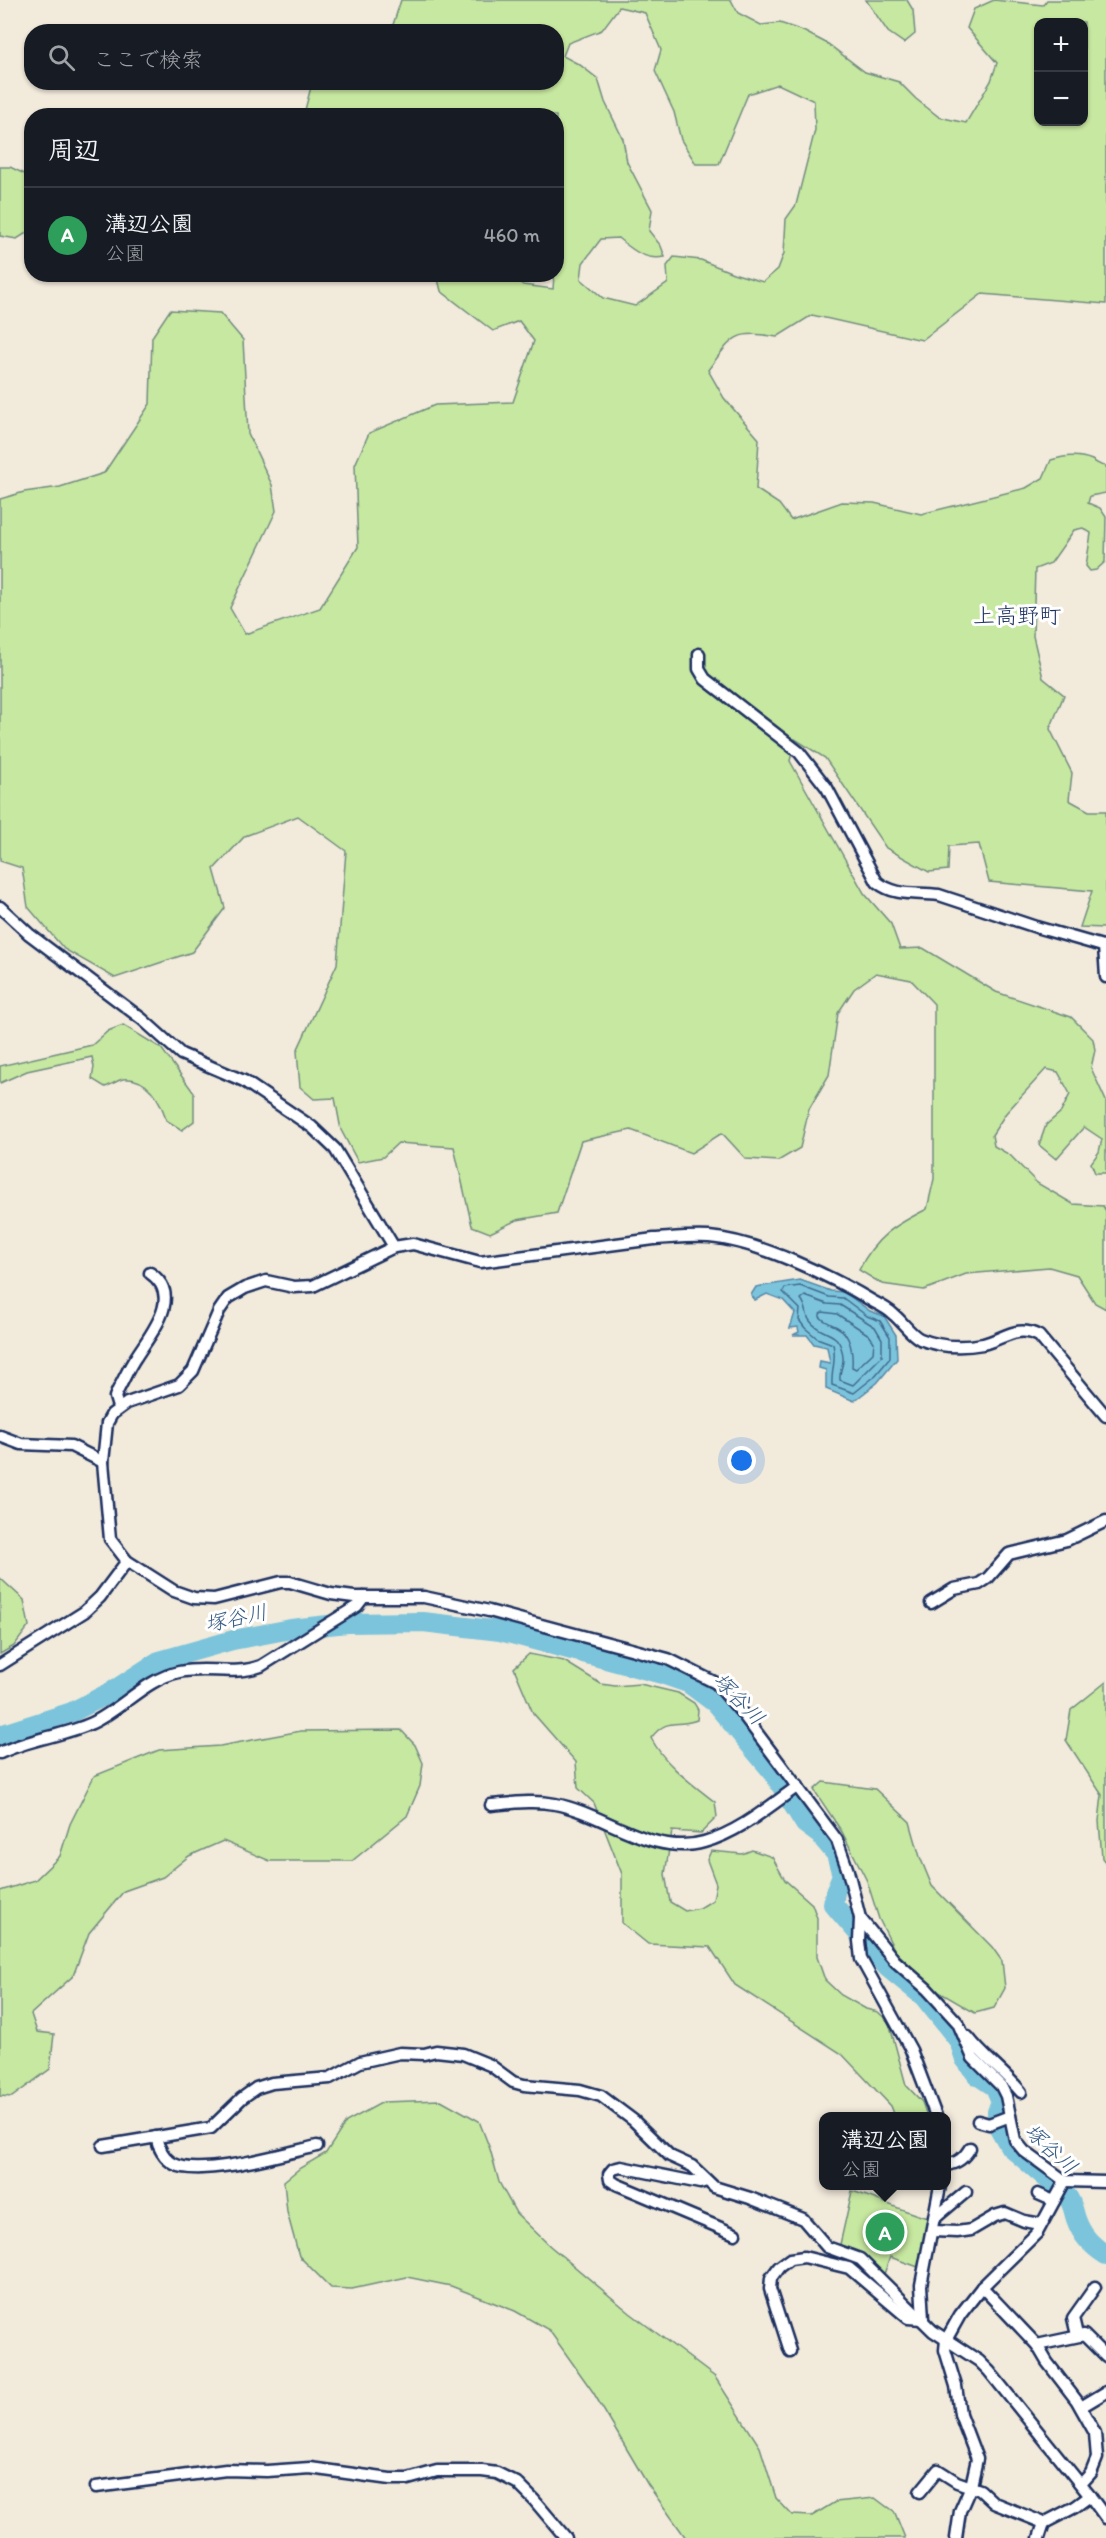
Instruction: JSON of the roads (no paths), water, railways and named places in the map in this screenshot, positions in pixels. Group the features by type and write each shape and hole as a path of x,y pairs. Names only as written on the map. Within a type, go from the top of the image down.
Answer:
{"street":[{"path":"699,654 699,669 705,679 800,752 815,771 876,882 887,890 902,894 923,893 939,896 1105,946 1106,977"},
{"path":"0,907 29,934 142,1019 181,1054 244,1081 324,1137 335,1149 394,1247"},
{"path":"934,2112 911,2050 861,1959 860,1921 848,1870 837,1840 795,1787 742,1713 716,1683 668,1659 458,1603 424,1597 364,1597 332,1594 298,1584 281,1582 214,1599 194,1598 174,1591 127,1561 110,1539 103,1462 107,1423 118,1407 178,1385 193,1371 219,1311 228,1298 245,1288 266,1281 294,1287 314,1286 394,1247 413,1244 480,1262 654,1239 709,1238 733,1242 791,1261 892,1312 917,1338 943,1345 971,1346 986,1343 1019,1330 1029,1331 1038,1336 1106,1416"},
{"path":"118,1407 115,1397 118,1390 164,1311 165,1293 159,1279 150,1273"},
{"path":"0,1436 21,1444 71,1446 103,1462"},
{"path":"931,1603 954,1589 979,1584 988,1578 1009,1554 1068,1540 1106,1521"},
{"path":"0,1665 84,1612 100,1597 127,1561"},
{"path":"0,1753 91,1723 159,1679 177,1672 248,1671 261,1666 357,1605 364,1597"},
{"path":"491,1805 532,1802 556,1804 661,1843 681,1846 702,1843 721,1836 795,1787"},
{"path":"860,1921 895,1961 927,1989 986,2059 1002,2070 1021,2092"},
{"path":"958,2023 973,2058 1001,2086 1006,2096 1002,2119 1015,2140 1060,2191"},
{"path":"103,2146 211,2128 242,2098 256,2088 272,2083 330,2078 360,2062 400,2053 463,2054 490,2065 513,2082 580,2090 601,2096 633,2120 670,2156 692,2166 707,2181 722,2191 750,2198 804,2219 827,2247 860,2259 933,2331 979,2361 989,2371 1106,2518"},
{"path":"978,2121 1002,2119"},
{"path":"156,2137 162,2153 174,2164 203,2168 237,2164 317,2146"},
{"path":"951,2165 964,2157 970,2148"},
{"path":"707,2181 700,2183 621,2167 613,2169 609,2174 610,2180 616,2184 735,2234"},
{"path":"1038,2194 1106,2182"},
{"path":"923,2319 921,2285 939,2190"},
{"path":"956,2538 960,2511 971,2486 977,2458 960,2414 956,2386 945,2350 946,2340 960,2315 982,2287 1037,2233 1060,2191"},
{"path":"935,2218 966,2192"},
{"path":"933,2231 971,2230 1005,2213 1023,2221 1041,2224"},
{"path":"790,2351 770,2289 771,2278 779,2267 790,2259 804,2257 849,2268 908,2318 923,2319"},
{"path":"982,2287 1037,2345 1081,2407 1095,2433 1097,2458 1091,2473 1081,2484"},
{"path":"1077,2335 1073,2318 1095,2287"},
{"path":"1037,2345 1084,2335 1106,2357"},
{"path":"1081,2407 1106,2392"},
{"path":"96,2487 226,2470 267,2471 310,2468 390,2479 408,2479 437,2472 472,2470 497,2473 517,2483 566,2538"},
{"path":"920,2492 938,2470 957,2482 980,2490 994,2503 1044,2523"},
{"path":"1039,2538 1044,2523 1075,2507 1090,2496"}],"water":[{"path":"800,1280 831,1291 844,1292 870,1311 884,1316 896,1335 897,1359 877,1383 854,1401 826,1389 826,1370 819,1368 820,1361 830,1363 827,1347 814,1344 807,1335 793,1335 799,1332 798,1327 790,1328 795,1313 783,1300 767,1294 755,1300 751,1295 756,1287"}],"waterway":[{"name":"塚谷川","path":"0,1735 72,1712 113,1691 159,1661 233,1640 291,1629 347,1623 423,1622 500,1631 688,1683 715,1703 772,1771 805,1824 820,1835 836,1854 842,1875 833,1904 888,1968 924,1997 959,2041 965,2059 977,2075 995,2087 1001,2101 997,2112 998,2126 1010,2147 1067,2196 1084,2235 1091,2244 1106,2255"}],"place":[{"name":"溝辺公園","path":"885,2232"}],"district":[{"name":"上高野町","path":"1017,615"}]}
